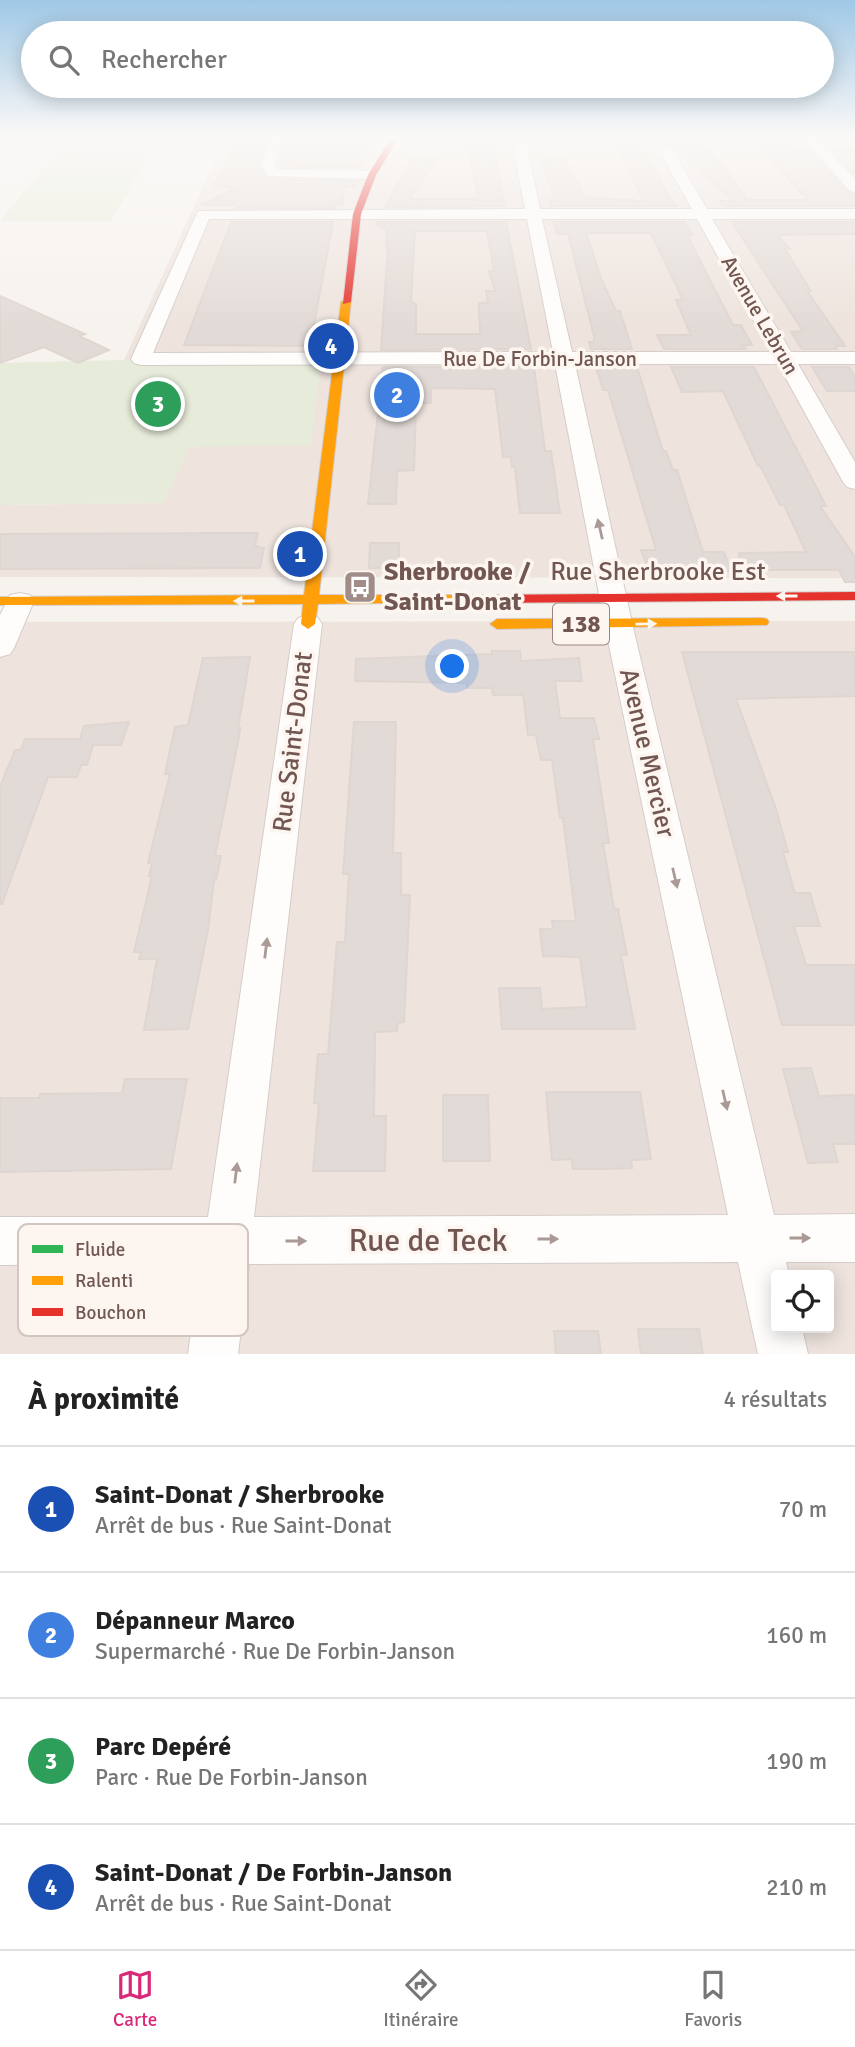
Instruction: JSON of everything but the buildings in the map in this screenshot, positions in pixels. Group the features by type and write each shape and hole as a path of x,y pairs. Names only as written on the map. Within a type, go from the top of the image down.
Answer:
{"street":[{"name":"Rue Saint-Donat","path":"230,1224 309,618 357,214 362,201"},
{"name":"Avenue Mercier","path":"532,201 562,359 616,610 771,1305"},
{"name":"Avenue Lebrun","path":"695,201 855,482"},
{"name":"Rue De Forbin-Janson","path":"357,214 203,214 141,359 855,358"},
{"path":"357,214 855,214"},
{"name":"Rue Sherbrooke Est","path":"9,620 309,618 616,610 855,596"},
{"name":"Rue Sherbrooke Est","path":"483,624 616,610 772,622"},
{"name":"Rue de Teck","path":"248,1241 855,1238"},
{"name":"Rue de Teck","path":"0,1241 18,1241"},
{"name":"Avenue Mercier","path":"778,1333 783,1354"},
{"name":"Rue Saint-Donat","path":"213,1354 215,1336"}],"shaded area":[{"path":"196,201 855,201 855,578 0,577 0,505 163,503 188,447 320,360 124,360"},
{"path":"855,621 855,1354 0,1354 0,622"}],"green space":[{"path":"16,201 122,201 110,221 0,221"},
{"path":"321,360 311,445 189,447 164,503 0,505 0,363"}],"traffic: slow":[{"path":"308,624 346,302"},
{"path":"0,601 465,599"},
{"path":"497,624 762,622"}],"traffic: jam":[{"path":"346,302 357,214 362,201"},
{"path":"465,599 855,596"}],"place":[{"name":"Saint-Donat / De Forbin-Janson","path":"331,346"},
{"name":"Dépanneur Marco","path":"397,395"},
{"name":"Parc Depéré","path":"158,404"},
{"name":"Saint-Donat / Sherbrooke","path":"300,554"},
{"name":"Sherbrooke / Saint-Donat","path":"360,587"}]}
